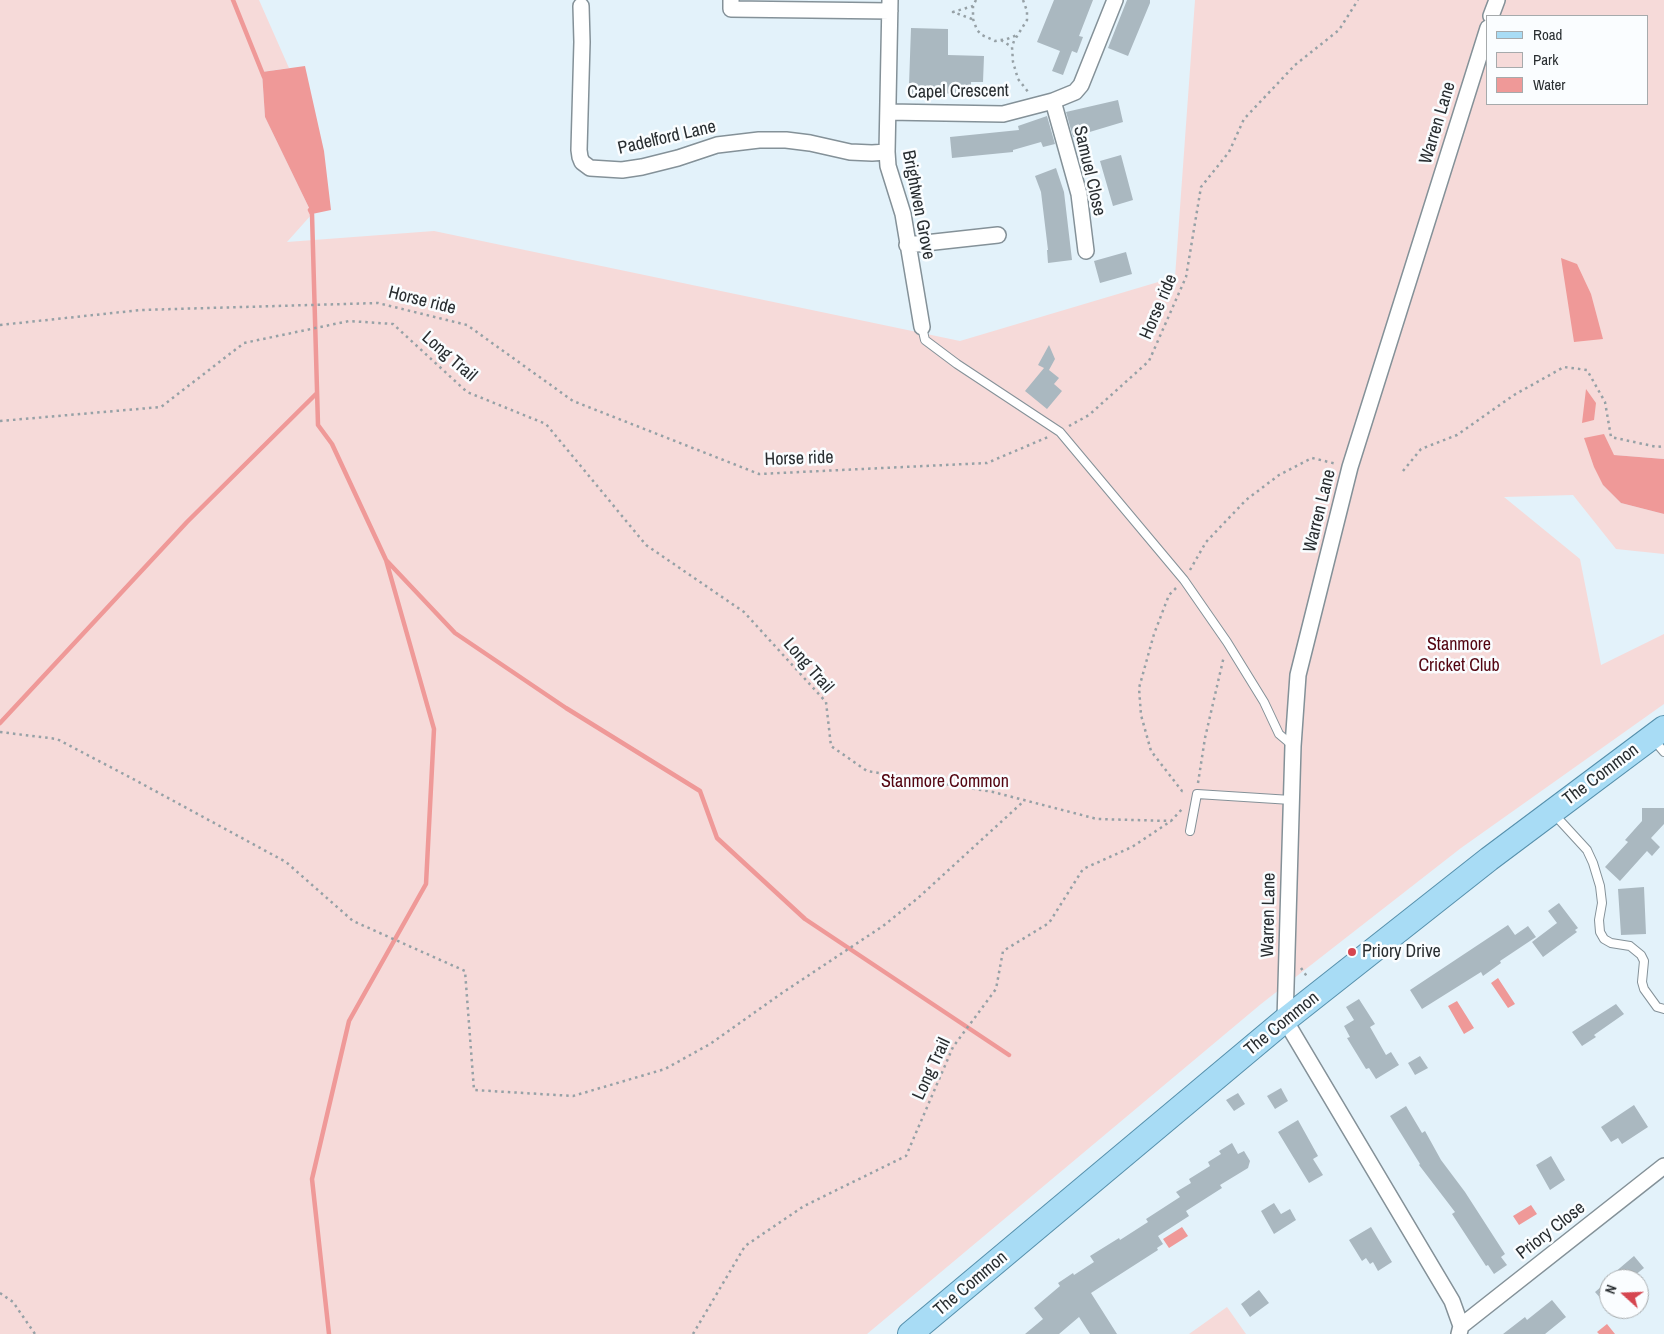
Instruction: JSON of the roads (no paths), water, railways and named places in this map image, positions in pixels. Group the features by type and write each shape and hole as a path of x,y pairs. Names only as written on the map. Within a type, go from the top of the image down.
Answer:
{"main road":[{"name":"The Common","path":"910,1334 1285,1020 1552,812 1660,739"}],"street":[{"path":"731,0 731,9 890,5"},
{"name":"Capel Crescent","path":"888,112 1003,114 1053,101 1075,92 1080,88 1116,0"},
{"path":"1492,15 1497,0"},
{"name":"Brightwen Grove","path":"890,5 888,166 903,214 922,327"},
{"name":"Padelford Lane","path":"581,6 579,150 582,162 590,168 622,170 636,168 678,158 716,144 759,140 802,142 850,152 887,152"},
{"name":"Warren Lane","path":"1285,1020 1293,746 1298,675 1350,467 1486,34"},
{"name":"Samuel Close","path":"1053,101 1079,194 1086,251"},
{"path":"907,245 998,234"},
{"path":"1285,1020 1452,1301 1460,1330"},
{"name":"Priory Close","path":"1460,1330 1664,1166"}],"lane":[{"path":"922,327 925,340 957,364 1060,432 1184,580 1227,642 1264,702 1279,734 1293,746"},
{"path":"1190,831 1197,794 1291,800"},
{"path":"1552,812 1587,850 1590,857 1600,886 1602,902 1599,920 1600,932 1604,939 1611,943 1630,946 1641,955 1644,961 1642,982 1644,989 1657,1007 1664,1009"}],"water":[{"path":"305,66 324,151 331,210 312,214 265,117 262,72"},
{"path":"1561,258 1577,264 1591,294 1603,339 1574,342"},
{"path":"1586,389 1596,403 1594,420 1582,423"},
{"path":"1604,434 1614,455 1664,459 1664,514 1621,503 1603,485 1594,467 1584,438"},
{"path":"1498,978 1515,1004 1508,1008 1491,983"},
{"path":"1457,1001 1474,1028 1464,1034 1448,1006"},
{"path":"1531,1205 1537,1214 1519,1225 1513,1216"},
{"path":"1182,1227 1188,1236 1169,1248 1163,1239"},
{"path":"1607,1324 1615,1334 1599,1334 1597,1332"}],"waterway":[{"path":"233,0 264,77"},
{"path":"310,210 312,214 318,425 332,444 386,560 455,633 566,708 700,791 717,838 805,919 1009,1055"},
{"path":"0,723 187,522 317,393"},
{"path":"329,1334 312,1179 349,1021 426,884 434,729 386,560"}],"place":[{"name":"Priory Drive","path":"1352,952"}],"park label":[{"name":"Stanmore Cricket Club","path":"1459,655"},
{"name":"Stanmore Common","path":"945,782"}]}
